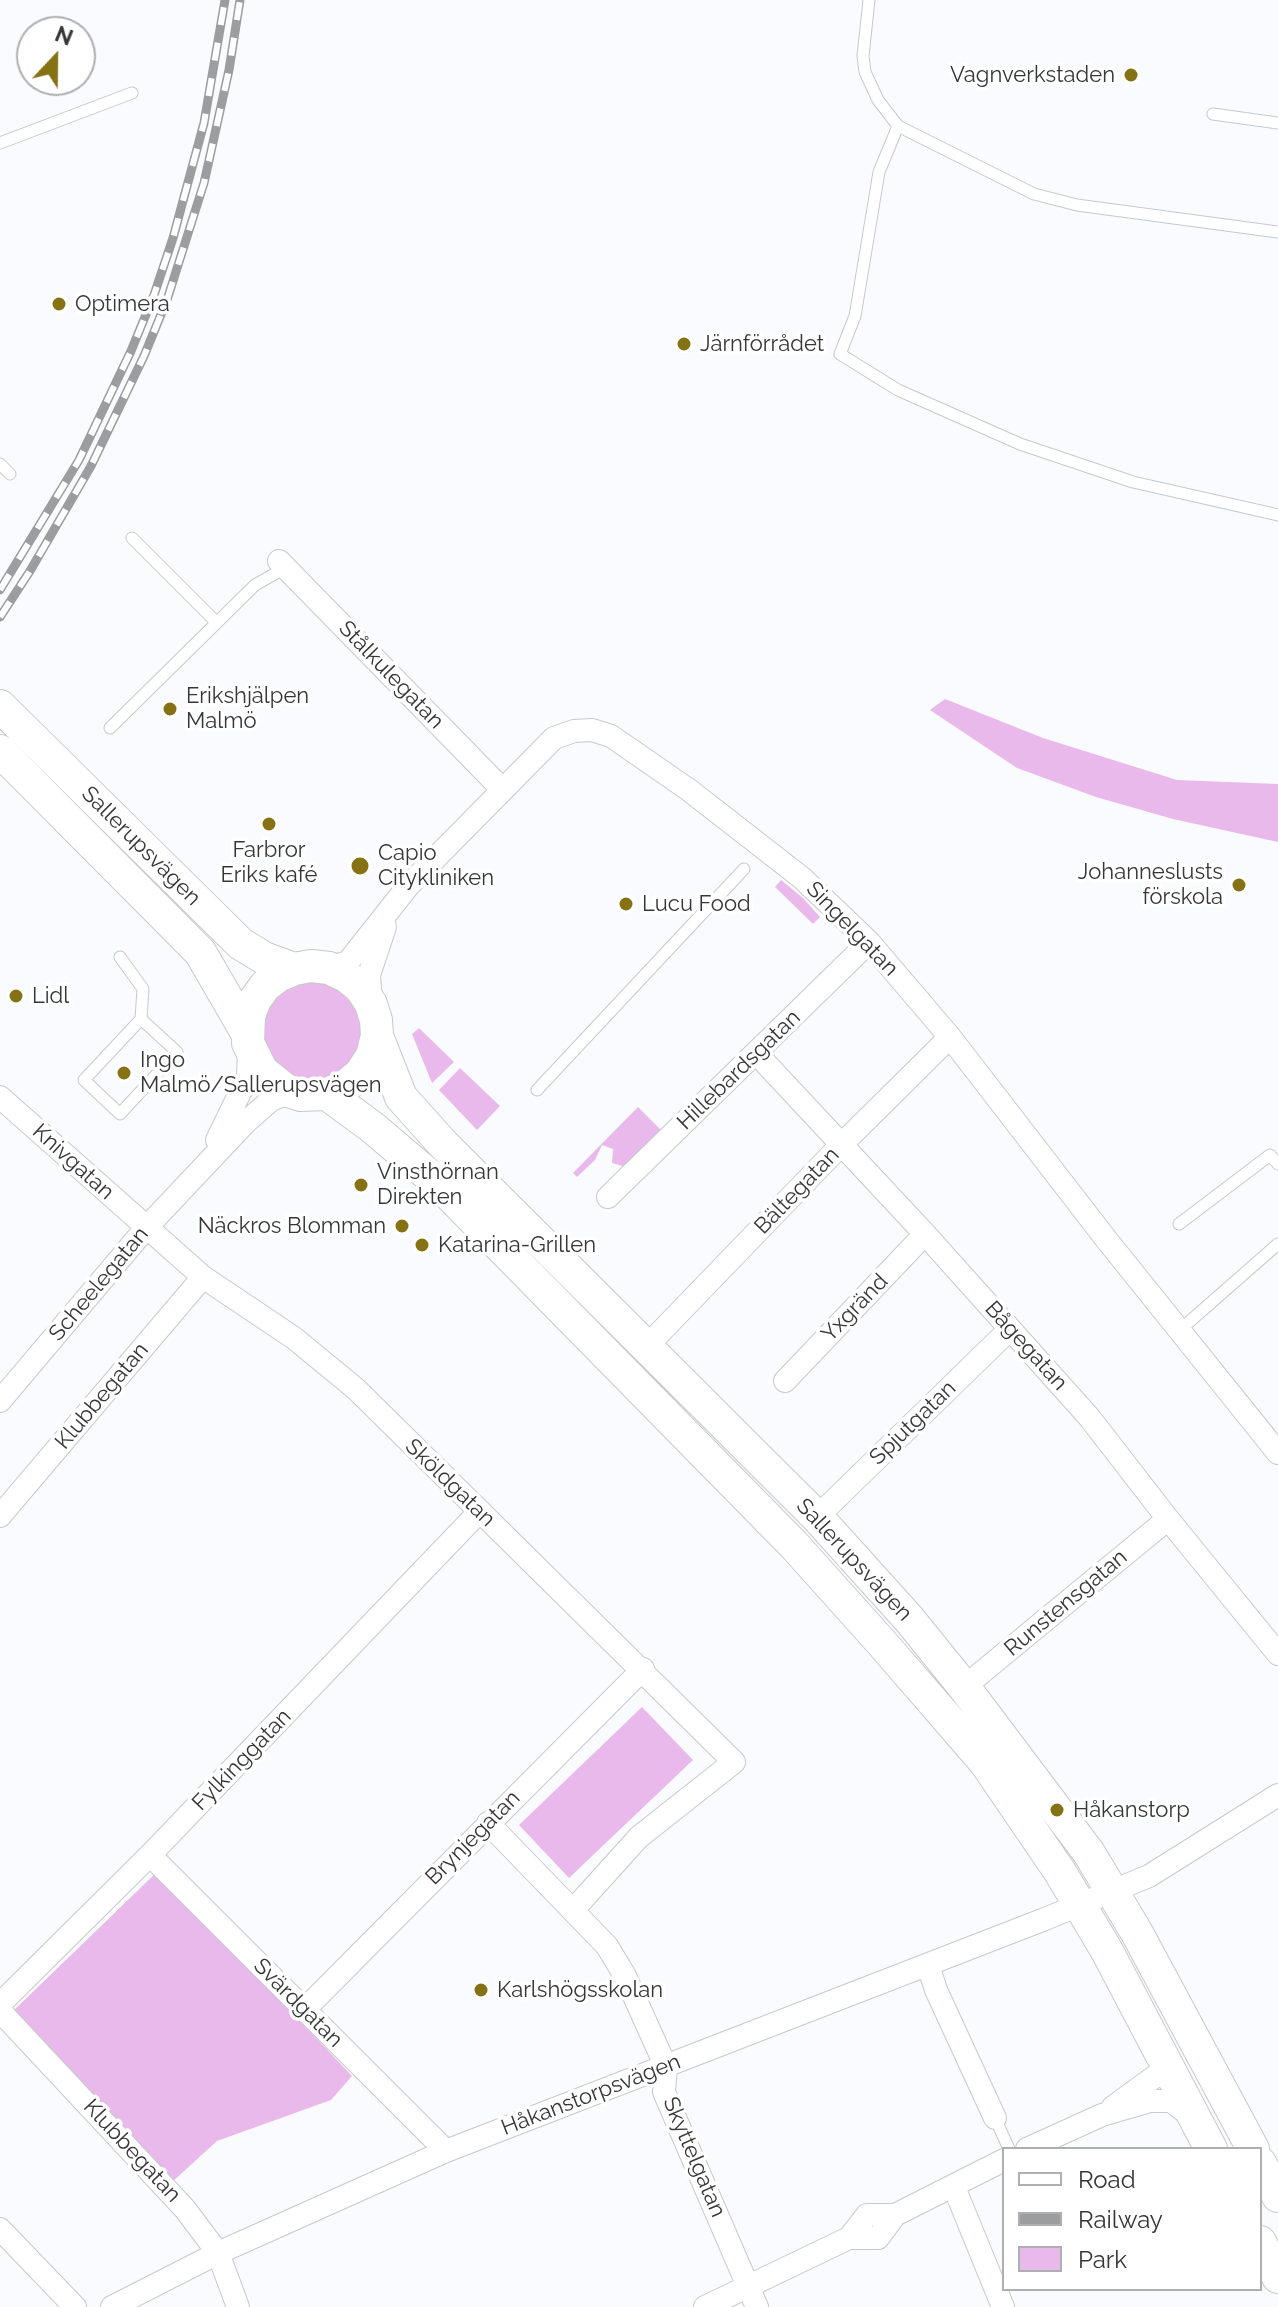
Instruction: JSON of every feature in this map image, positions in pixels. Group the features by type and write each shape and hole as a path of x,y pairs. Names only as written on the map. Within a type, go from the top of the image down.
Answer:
{"main road":[{"name":"Sallerupsvägen","path":"0,706 241,944 264,958 294,969 311,966 329,968"},
{"name":"Sallerupsvägen","path":"0,751 200,952 248,1038 253,1058 262,1071 286,1090 314,1094 372,1127 438,1183 794,1545 985,1762 1080,1905 1204,2136"},
{"path":"329,968 361,988 371,1004"},
{"path":"248,1038 249,1016 255,1000 271,981 294,969"},
{"name":"Sallerupsvägen","path":"371,1004 377,1036 401,1097 443,1144 817,1517 909,1619 964,1687 1089,1853 1252,2147"},
{"path":"314,1094 346,1086 361,1073 372,1056 377,1036"},
{"path":"1168,2067 1177,2066 1190,2074 1235,2147"},
{"path":"1262,2167 1278,2199"},
{"path":"1262,2185 1278,2199"},
{"path":"1262,2246 1278,2277"}],"street":[{"name":"Stålkulegatan","path":"282,564 503,790"},
{"name":"Singelgatan","path":"329,968 348,962 409,885 554,738 574,731 592,730 611,736 689,790 802,878 869,942 950,1037 1106,1239 1278,1453"},
{"name":"Singelgatan","path":"371,1004 369,975 375,954 385,925 409,885"},
{"name":"Hillebardsgatan","path":"608,1197 869,942"},
{"name":"Bältegatan","path":"646,1347 950,1037"},
{"name":"Scheelegatan","path":"201,1168 232,1114 248,1076 248,1038"},
{"name":"Bågegatan","path":"756,1053 925,1234 1089,1417 1278,1654"},
{"name":"Scheelegatan","path":"0,1401 146,1228 201,1168 271,1100 286,1094 314,1094"},
{"name":"Knivgatan","path":"0,1097 146,1228"},
{"name":"Sköldgatan","path":"146,1228 203,1277 294,1338 356,1389 734,1762 639,1837 574,1909"},
{"name":"Yxgränd","path":"785,1381 925,1234"},
{"name":"Klubbegatan","path":"0,1516 203,1277"},
{"name":"Spjutgatan","path":"817,1517 1010,1329"},
{"name":"Fylkinggatan","path":"0,2004 150,1855 480,1511"},
{"name":"Runstensgatan","path":"964,1687 1168,1519"},
{"name":"Brynjegatan","path":"305,2009 643,1669"},
{"name":"Håkanstorpsvägen","path":"112,2307 218,2253 446,2151 1149,1876 1278,1795"},
{"name":"Skyttelgatan","path":"488,1823 574,1909 607,1946 625,1976 666,2067 664,2092 757,2307"},
{"name":"Svärdgatan","path":"150,1855 446,2151"},
{"path":"928,1965 936,1990 995,2118"},
{"name":"Klubbegatan","path":"0,2011 174,2197 218,2253 238,2307"},
{"path":"1102,2115 1168,2067"},
{"path":"1031,2147 1102,2115 1161,2099 1178,2105 1204,2136"},
{"path":"705,2307 849,2238 878,2238 895,2215 1002,2161"},
{"path":"954,2187 1003,2307"},
{"path":"0,2229 75,2307"}],"lane":[{"path":"869,0 863,56 865,72 878,100 898,126 1034,194 1077,205 1278,232"},
{"path":"0,143 132,93"},
{"path":"1213,114 1278,123"},
{"path":"898,126 879,172 855,316 840,354 898,390 1020,444 1133,482 1278,515"},
{"path":"0,464 10,474"},
{"path":"132,538 216,622"},
{"path":"110,728 216,622 282,564"},
{"path":"537,1090 744,869"},
{"path":"120,957 143,989 141,1019 84,1080 120,1114 177,1052 141,1019"},
{"path":"1179,1224 1270,1155 1278,1164"},
{"path":"1181,1329 1278,1244"},
{"path":"995,2118 1008,2147"}],"green space":[{"path":"945,699 1043,738 1177,780 1278,784 1278,842 1173,819 1096,797 1017,768 930,710"},
{"path":"781,880 820,917 813,924 775,887"},
{"path":"308,982 326,984 342,993 354,1006 360,1023 361,1041 355,1058 329,1082 293,1083 258,1044 264,1009 275,995 290,985"},
{"path":"419,1028 454,1062 432,1083 412,1034"},
{"path":"460,1068 500,1106 477,1130 439,1090"},
{"path":"638,1107 663,1132 626,1167 612,1163 613,1149 602,1145 595,1160 577,1177 573,1173"},
{"path":"642,1707 693,1760 569,1878 519,1825"},
{"path":"158,1871 352,2076 331,2100 217,2141 171,2183 12,2012"}],"railway":[{"path":"0,590 79,460 154,295 204,123 225,0"},
{"path":"0,617 91,466 167,300 204,183 229,70 240,0"}],"place":[{"name":"Vagnverkstaden","path":"1131,75"},
{"name":"Optimera","path":"59,304"},
{"name":"Järnförrådet","path":"684,344"},
{"name":"Erikshjälpen Malmö","path":"170,709"},
{"name":"Farbror Eriks kafé","path":"269,824"},
{"name":"Capio Citykliniken","path":"360,866"},
{"name":"Johanneslusts förskola","path":"1239,885"},
{"name":"Lucu Food","path":"626,904"},
{"name":"Lidl","path":"16,996"},
{"name":"Ingo Malmö/Sallerupsvägen","path":"124,1073"},
{"name":"Vinsthörnan Direkten","path":"361,1185"},
{"name":"Näckros Blomman","path":"402,1226"},
{"name":"Katarina-Grillen","path":"422,1245"},
{"name":"Håkanstorp","path":"1057,1810"},
{"name":"Karlshögsskolan","path":"481,1990"}]}
